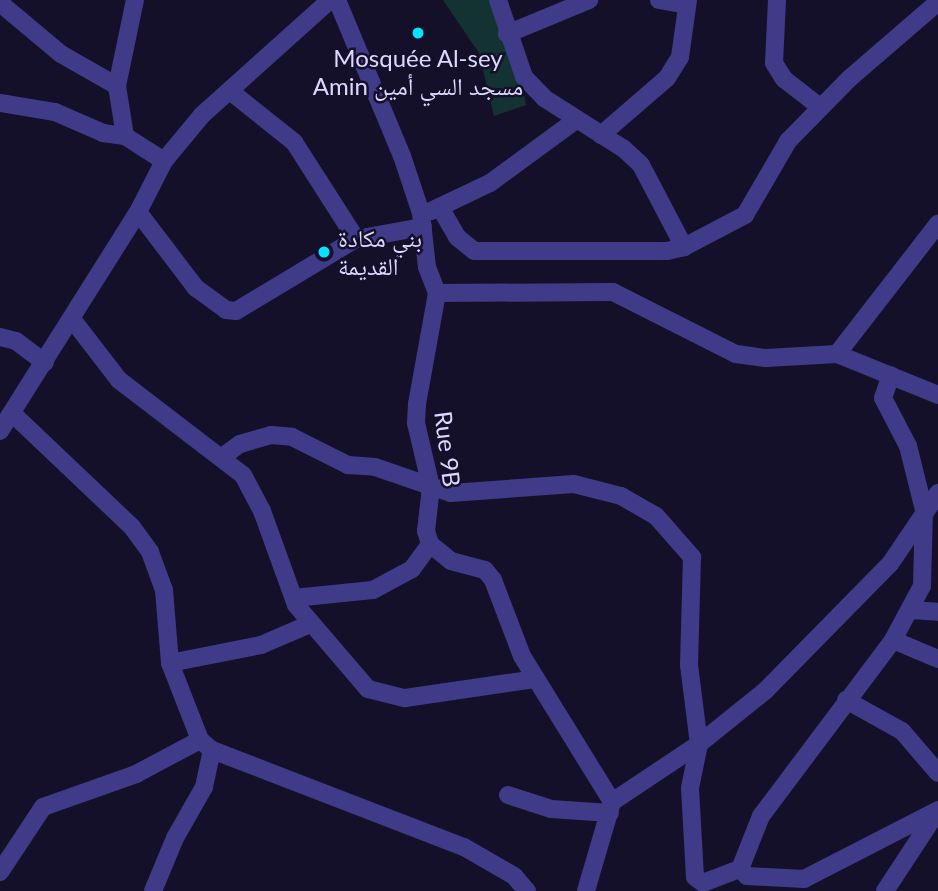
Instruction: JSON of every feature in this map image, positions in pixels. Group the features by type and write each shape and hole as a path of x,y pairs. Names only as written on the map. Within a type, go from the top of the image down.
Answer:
{"street":[{"path":"125,136 117,86 135,0"},
{"path":"0,431 14,415 138,212 164,161 202,115 330,0"},
{"name":"Rue 9B","path":"337,0 422,220 427,267 437,293 416,423 431,487 426,531 430,544"},
{"path":"498,0 507,34 524,77 544,98 641,165 684,247"},
{"path":"507,34 589,0"},
{"path":"601,135 667,78 680,57 687,2 659,0"},
{"path":"777,0 774,63 784,79 820,107"},
{"path":"441,209 457,237 474,251 667,251 684,247 746,215 781,150 820,107 938,2"},
{"path":"0,3 61,54 117,86"},
{"path":"230,91 294,142 356,239"},
{"path":"0,103 55,112 103,133 125,136 164,161"},
{"path":"138,212 196,288 226,310 236,311 356,239 422,220 490,183 576,120"},
{"path":"837,354 938,224"},
{"path":"437,293 613,292 736,354 766,358 837,354 938,396"},
{"path":"72,319 120,380 181,432 222,457 253,490 294,598 310,624 356,680 377,694 420,696 534,679"},
{"path":"0,337 19,343 45,363"},
{"path":"744,873 761,816 893,640 911,610 931,558 908,446 883,398 891,375"},
{"path":"14,415 132,527 150,552 164,590 170,663 206,745 204,787 174,838 153,891"},
{"path":"222,457 240,444 271,435 292,437 348,465 375,467 451,493 573,484 621,496 656,516 692,557 689,664 699,744 690,789 695,877 703,883 744,873 804,880 938,811"},
{"path":"508,795 551,809 611,807 699,744 765,691 890,564 923,510 938,493"},
{"path":"294,598 373,590 412,569 430,544 451,561 485,570 534,679 611,807 586,891"},
{"path":"911,610 938,612"},
{"path":"170,663 261,645 310,624"},
{"path":"893,640 938,659"},
{"path":"846,700 902,731 938,773"},
{"path":"0,872 43,807 136,774 206,745 464,847 514,876 527,891"},
{"path":"885,891 938,811"},
{"path":"744,873 762,891"}],"green space":[{"path":"443,0 505,0 526,105 494,116 479,53"}],"place":[{"name":"Mosquée Al-sey Amin مسجد السي أمين","path":"418,33"},
{"name":"بني مكادة القديمة","path":"324,252"}]}
